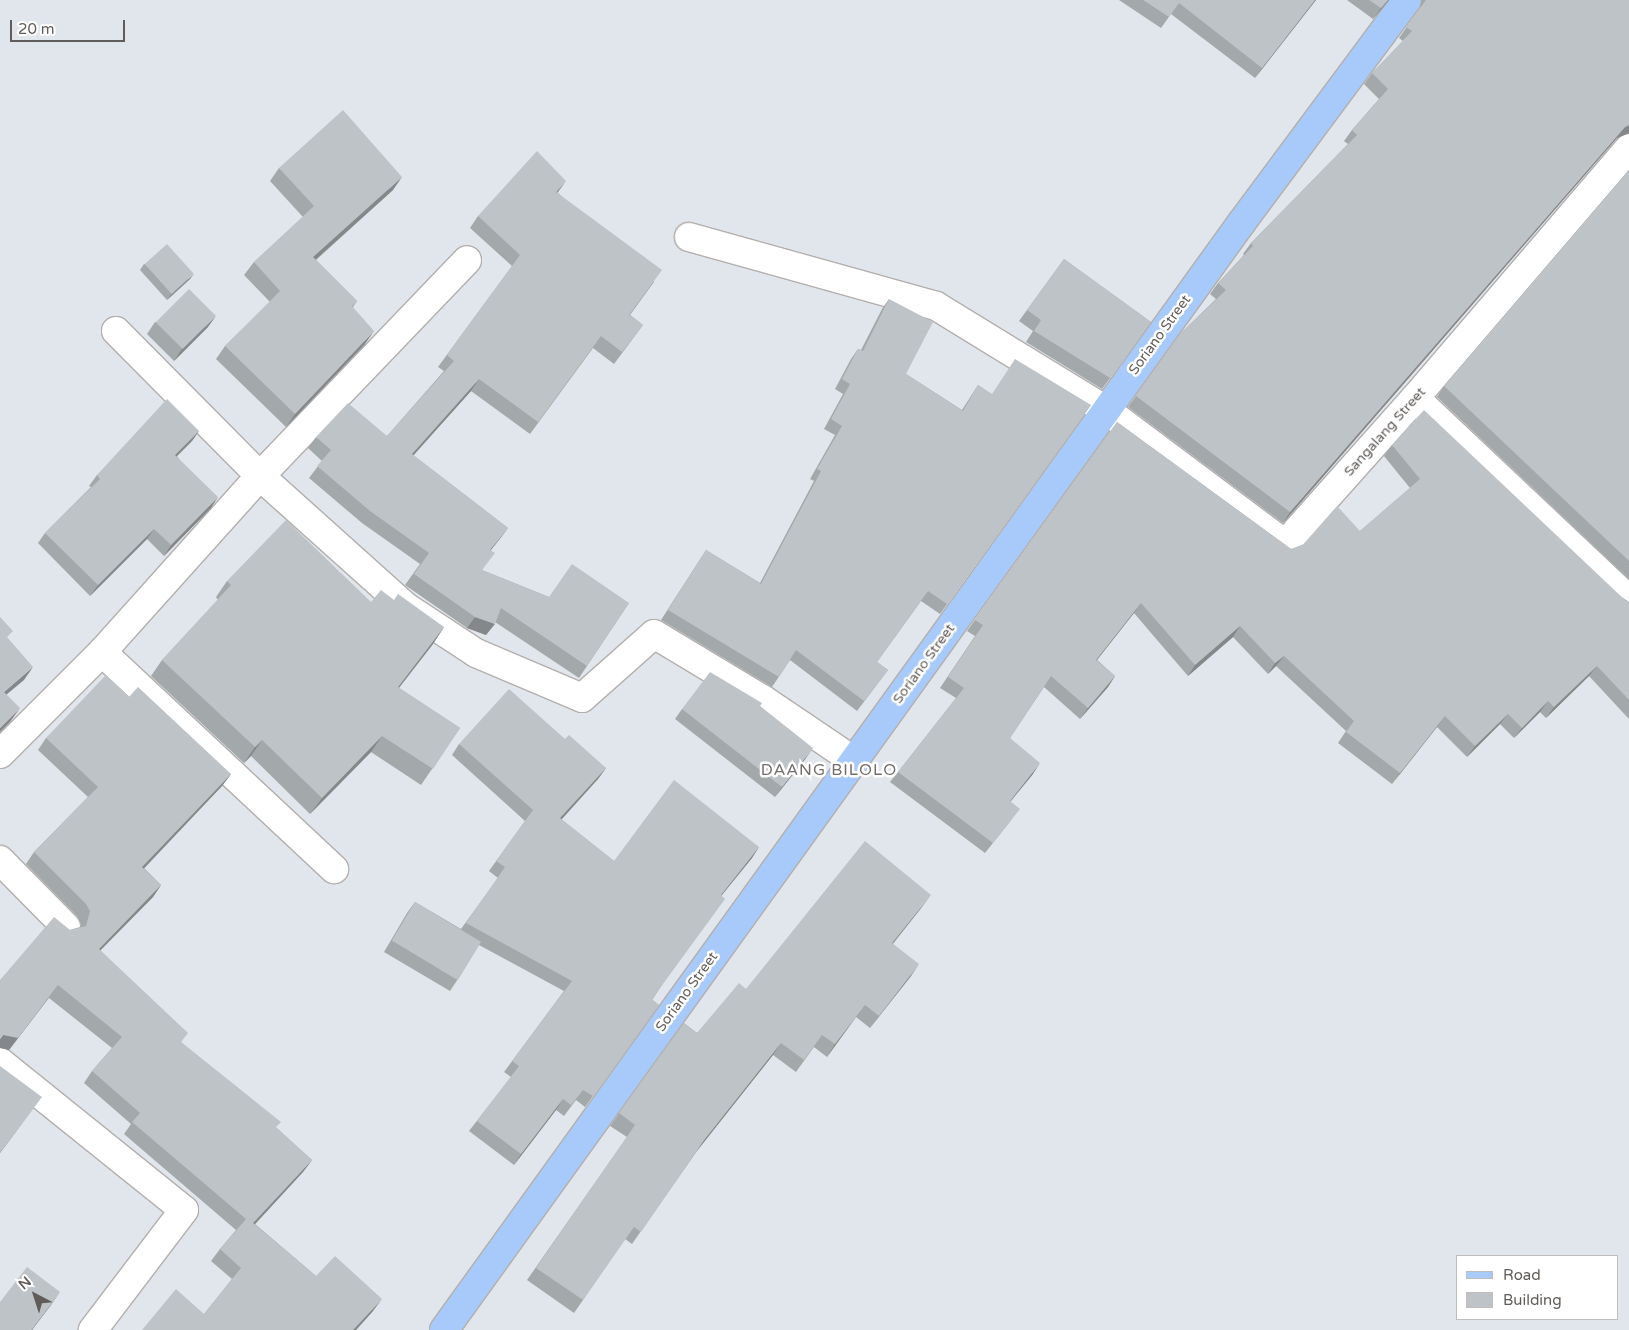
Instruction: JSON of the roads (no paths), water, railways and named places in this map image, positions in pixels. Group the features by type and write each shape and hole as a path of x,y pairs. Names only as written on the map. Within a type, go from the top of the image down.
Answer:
{"main road":[{"name":"Soriano Street","path":"444,1330 1106,410 1407,0"}],"street":[{"name":"Sangalang Street","path":"1106,410 1285,544 1415,398 1629,148"},
{"path":"690,236 936,306 1106,410"},
{"path":"0,754 102,652 260,476 467,260"},
{"path":"116,331 260,476 406,607 476,653 582,698 654,634 764,700 854,761"},
{"path":"1415,398 1629,600"},
{"path":"102,652 334,869"},
{"path":"0,860 66,927"},
{"path":"0,1062 184,1210 93,1330"}],"district":[{"name":"DAANG BILOLO","path":"829,770"}]}
